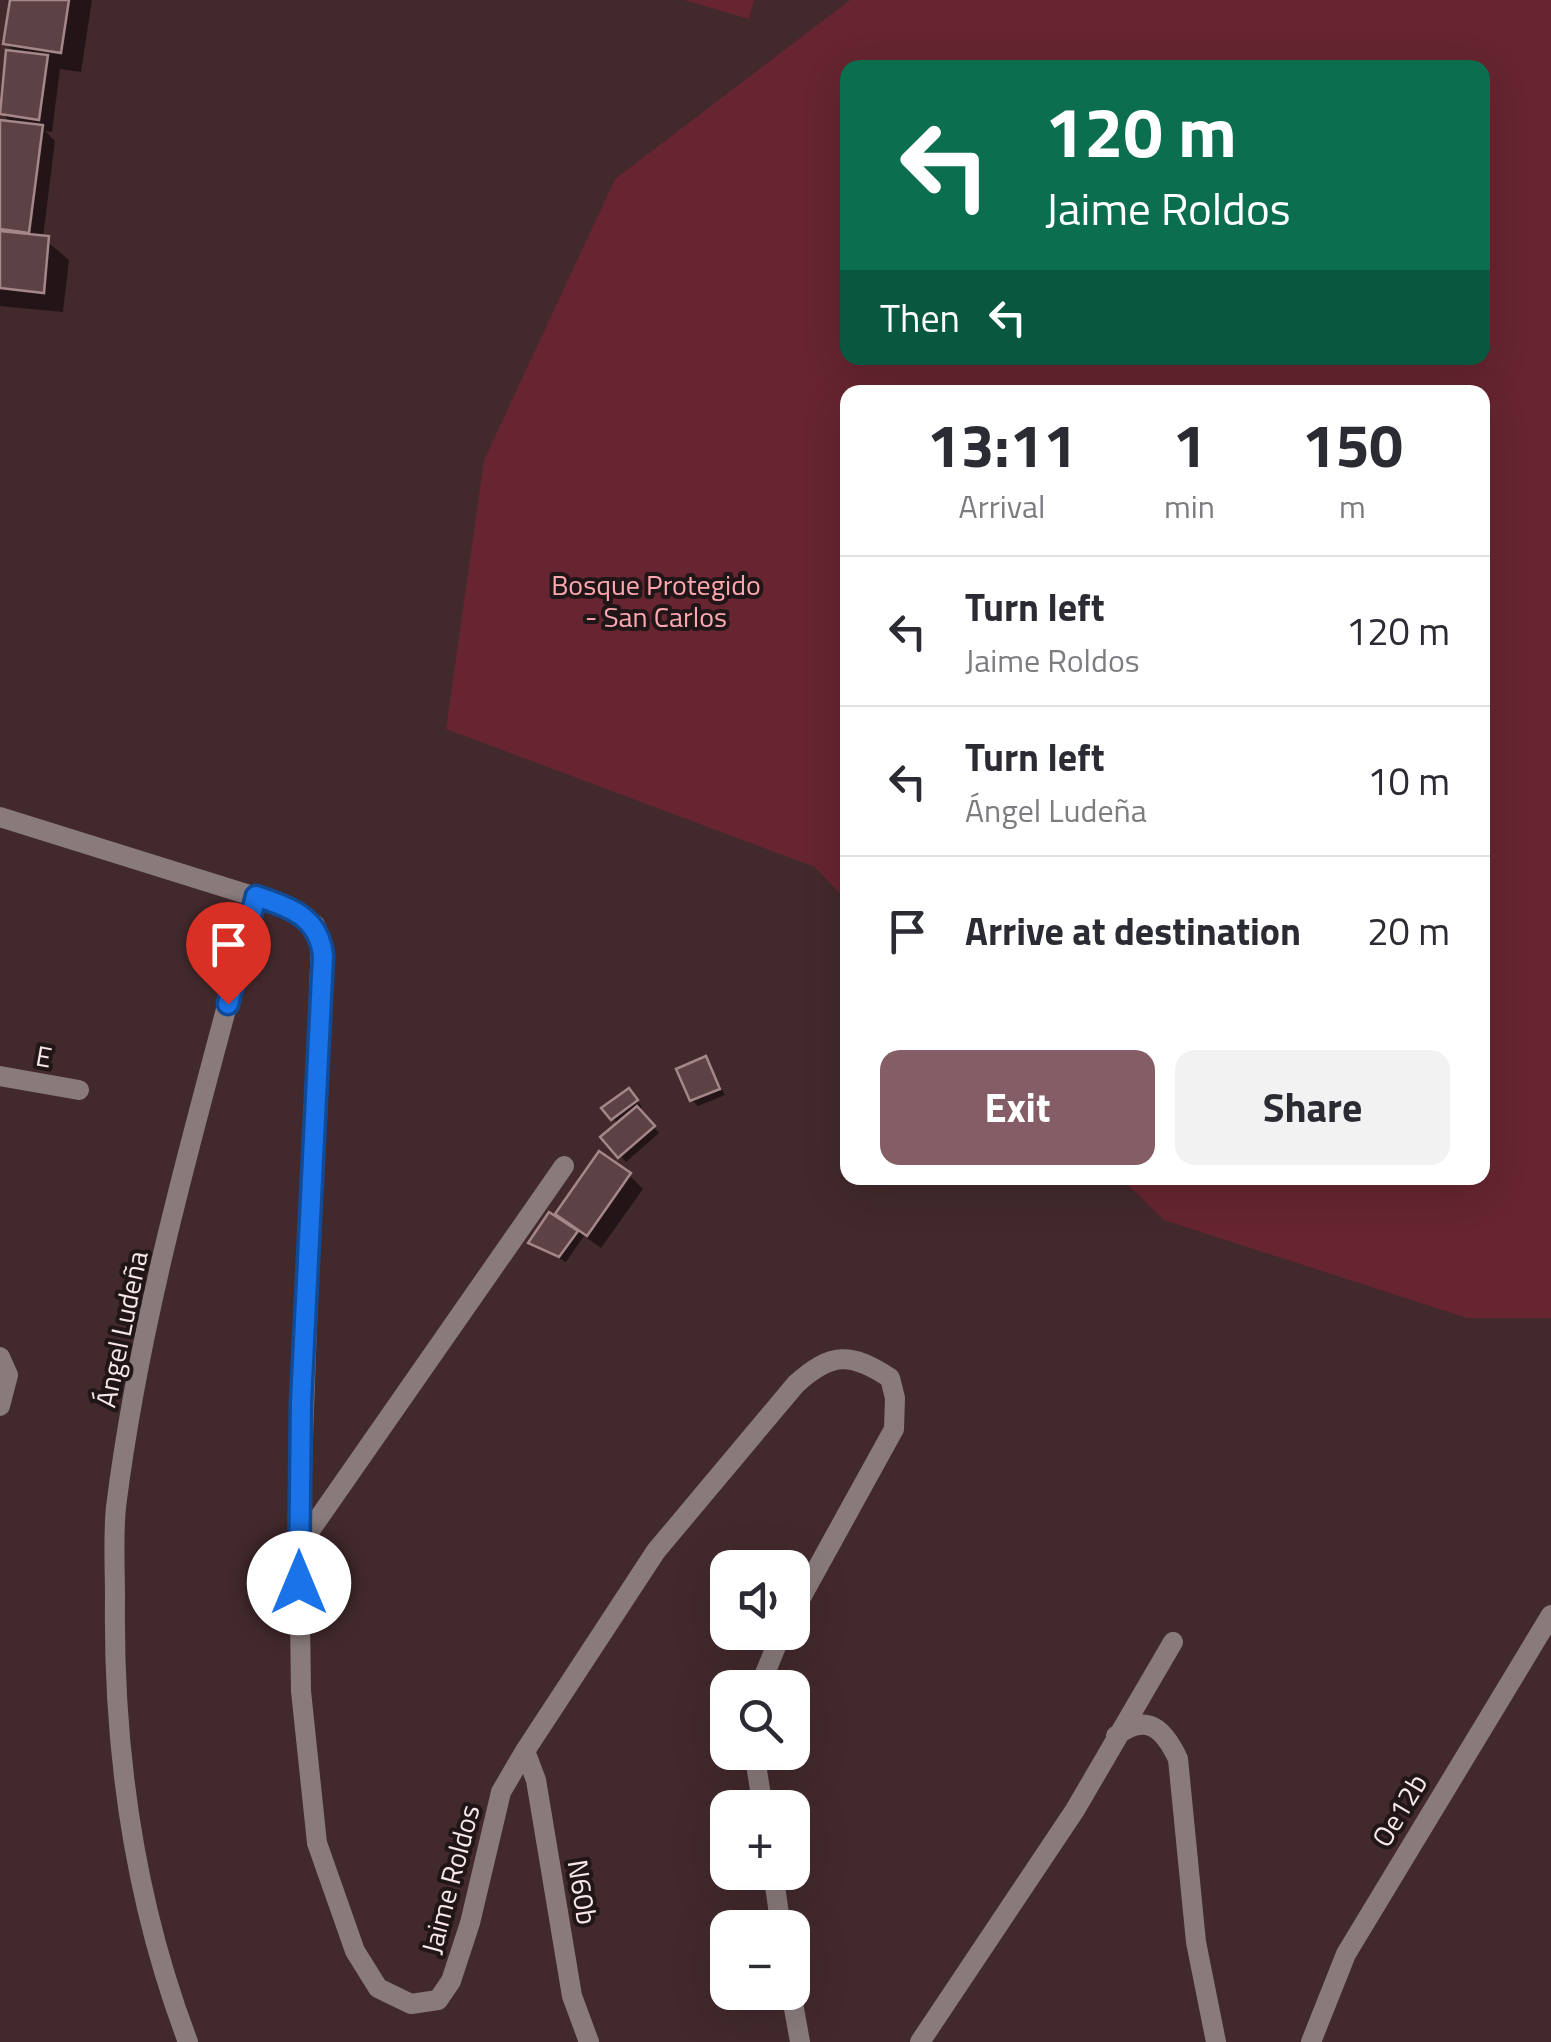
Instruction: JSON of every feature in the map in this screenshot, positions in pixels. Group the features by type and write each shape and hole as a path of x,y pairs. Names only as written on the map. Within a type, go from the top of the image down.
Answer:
{"street":[{"path":"0,817 256,896"},
{"name":"Jaime Roldos","path":"256,896 292,908 315,925 323,956 299,1547 300,1691 317,1844 355,1951 378,1988 411,2004 438,2000 451,1981 470,1924 501,1792 525,1751 656,1550 796,1384 818,1364 850,1358 890,1378 895,1398 894,1429 810,1581"},
{"name":"Ángel Ludeña","path":"188,2042 166,1985 132,1844 114,1684 116,1511 144,1328 256,896"},
{"name":"E","path":"0,1076 79,1090"},
{"path":"299,1547 564,1166"},
{"path":"0,1357 8,1375 0,1406"},
{"name":"Oe12b","path":"1311,2042 1346,1954 1551,1615"},
{"path":"920,2042 1075,1810 1114,1737 1173,1642"},
{"path":"1114,1737 1129,1726 1146,1722 1165,1732 1178,1759 1196,1942 1216,2042"},
{"name":"N60b","path":"525,1751 536,1780 572,1996 589,2042"},
{"path":"794,2010 800,2042"}],"green space":[{"path":"684,0 754,0 749,19"},
{"name":"Bosque Protegido - San Carlos","path":"850,0 1551,0 1551,1318 1467,1318 1164,1220 1128,1185 1490,1185 1490,385 840,385 840,894 815,867 446,729 484,460 615,179"}],"building":[{"path":"10,0 69,0 61,53 3,44"},
{"path":"6,50 48,55 39,120 0,114"},
{"path":"0,120 43,125 29,233 0,229"},
{"path":"0,231 49,236 44,293 0,288"},
{"path":"706,1056 720,1089 690,1101 676,1069"},
{"path":"629,1088 638,1100 611,1120 601,1108"},
{"path":"637,1106 655,1126 618,1158 600,1137"},
{"path":"599,1151 631,1173 587,1236 555,1214"},
{"path":"549,1212 578,1231 559,1257 528,1243"}],"route":[{"path":"228,1004 256,896 292,908 315,925 323,956 301,1402 299,1583"}]}
